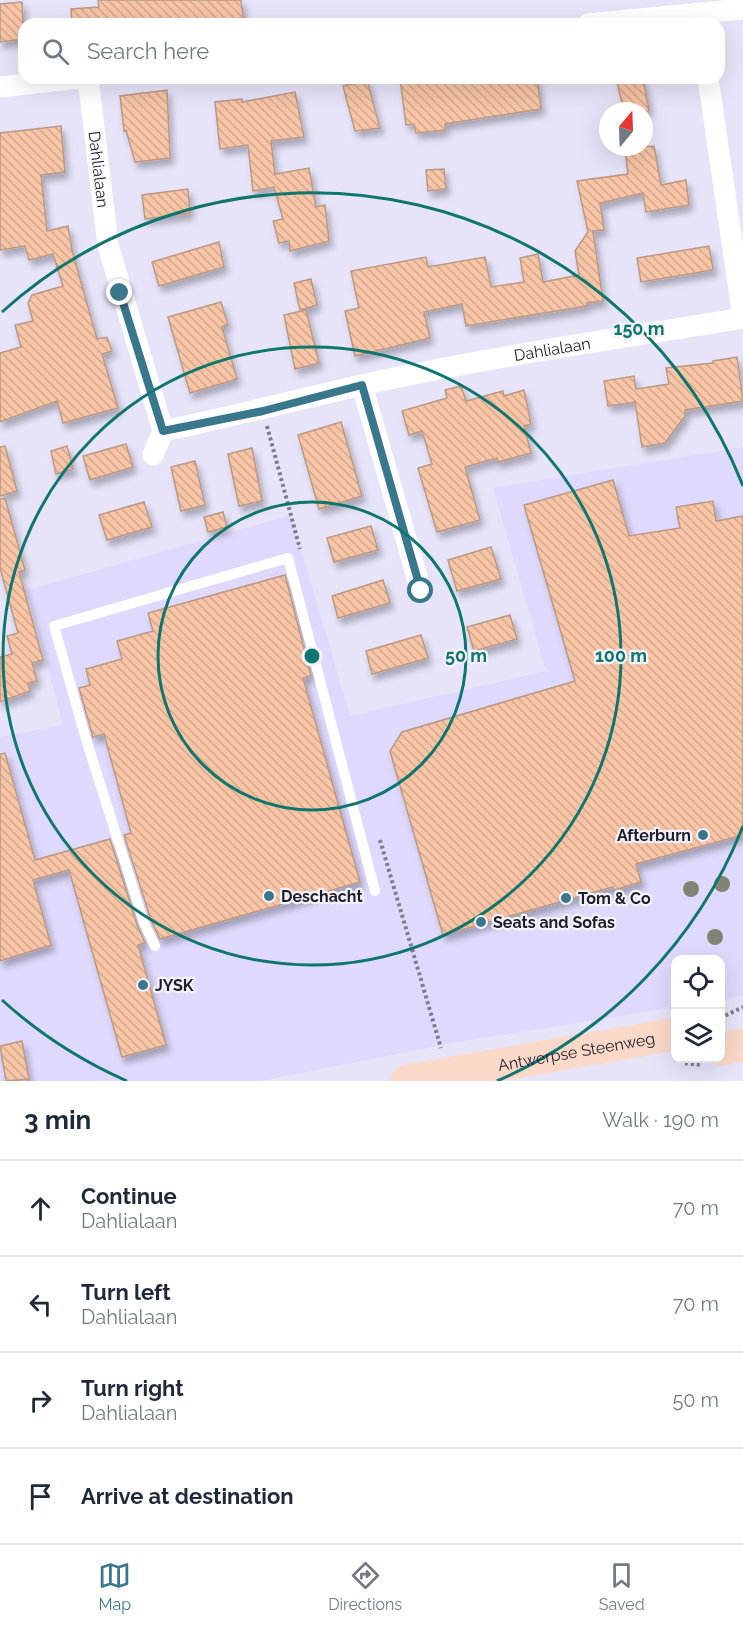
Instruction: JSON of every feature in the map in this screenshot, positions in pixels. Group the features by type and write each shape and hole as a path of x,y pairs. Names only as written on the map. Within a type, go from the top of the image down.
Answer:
{"main road":[{"path":"725,1025 743,1022"},
{"name":"Antwerpse Steenweg","path":"407,1081 498,1073 671,1035"},
{"path":"725,1048 743,1045"},
{"name":"Antwerpse Steenweg","path":"534,1081 671,1058"}],"street":[{"path":"700,18 743,9"},
{"path":"0,87 26,84"},
{"name":"Dahlialaan","path":"89,84 108,245 163,431 263,411 362,385 543,350 743,318 709,84"},
{"path":"362,385 421,591"},
{"path":"153,454 163,431"}],"lane":[{"path":"155,946 144,923 123,858 54,626 288,558 375,891"}],"path":[{"path":"725,1016 743,1007"}],"shaded area":[{"path":"743,447 743,996 725,999 725,955 671,955 671,1008 453,1043 261,1081 0,1081 0,737 63,725 27,590 291,515 350,716 546,671 493,488"}],"building":[{"path":"98,0 241,0 243,18 72,18 71,9 99,7"},
{"path":"22,2 23,18 18,18 18,40 0,42 0,4"},
{"path":"368,84 380,128 355,131 343,86"},
{"path":"401,84 538,84 541,109 445,124 445,130 416,133 414,124 406,125"},
{"path":"617,84 644,84 647,102 622,102"},
{"path":"167,90 170,158 135,162 126,130 124,131 120,96"},
{"path":"295,92 304,137 271,141 275,174 309,168 316,207 325,205 329,241 290,251 289,241 279,243 273,221 283,219 274,187 253,191 248,145 220,149 215,102 242,99 242,102"},
{"path":"61,126 65,172 41,175 47,231 68,226 72,250 97,339 107,337 112,351 102,354 118,408 63,423 57,401 0,422 0,353 21,347 15,325 33,321 28,303 32,295 63,286 53,254 29,260 25,246 0,250 0,133"},
{"path":"653,146 661,185 686,180 689,205 646,212 643,193 600,203 604,230 593,231 603,301 587,303 587,306 466,326 462,304 424,312 430,338 355,356 345,311 359,308 351,271 426,257 428,267 485,257 491,287 524,282 520,258 538,254 543,282 579,275 575,251 588,232 577,181 628,174 626,156 653,156"},
{"path":"444,169 446,189 428,191 426,170"},
{"path":"188,189 190,213 145,219 142,195"},
{"path":"219,242 224,267 159,286 152,262"},
{"path":"709,246 713,270 641,282 637,258"},
{"path":"311,279 317,305 300,310 294,283"},
{"path":"221,302 228,325 222,327 237,379 190,393 168,317"},
{"path":"306,310 319,363 295,369 284,315"},
{"path":"737,357 743,401 685,410 685,416 665,443 642,447 635,402 608,406 604,381 634,376 636,389 669,384 666,368 713,363 713,361"},
{"path":"461,386 466,401 503,391 504,396 524,390 531,424 524,426 531,453 498,462 497,458 465,467 480,520 437,532 418,468 432,464 422,431 409,435 402,411 447,398 445,390"},
{"path":"341,422 362,496 319,509 298,435"},
{"path":"126,444 133,467 90,480 83,456"},
{"path":"5,446 17,491 0,496 0,447"},
{"path":"67,446 73,469 56,474 51,451"},
{"path":"252,448 262,501 239,506 228,454"},
{"path":"195,461 205,505 181,511 171,467"},
{"path":"613,480 629,536 680,528 676,507 713,501 716,521 743,516 743,835 636,864 641,882 614,890 613,887 443,935 390,751 402,732 575,681 524,505"},
{"path":"5,498 25,570 19,572 43,660 32,663 37,681 28,683 30,691 0,702 0,657 12,654 7,636 18,633 0,568 0,499"},
{"path":"144,502 152,527 107,540 99,515"},
{"path":"223,512 227,527 208,532 204,517"},
{"path":"371,526 378,550 334,562 327,538"},
{"path":"491,547 501,579 457,591 448,560"},
{"path":"285,575 311,676 303,678 360,882 160,939 151,920 124,835 131,833 104,734 93,737 79,688 90,685 86,669 122,659 117,641 153,631 148,613"},
{"path":"383,580 390,603 338,618 332,596"},
{"path":"510,615 517,639 474,651 467,627"},
{"path":"421,635 428,658 372,674 366,651"},
{"path":"5,753 35,860 110,839 137,925 145,943 138,945 166,1045 122,1057 69,870 33,880 51,945 0,961 0,754"},
{"path":"22,1041 29,1079 6,1081 0,1046"}],"place":[{"name":"Afterburn","path":"703,835"},
{"name":"Deschacht","path":"269,896"},
{"name":"Tom & Co","path":"566,898"},
{"name":"Seats and Sofas","path":"481,922"},
{"name":"JYSK","path":"143,985"}],"route":[{"path":"120,293 163,431 263,411 362,385 421,591"}]}
